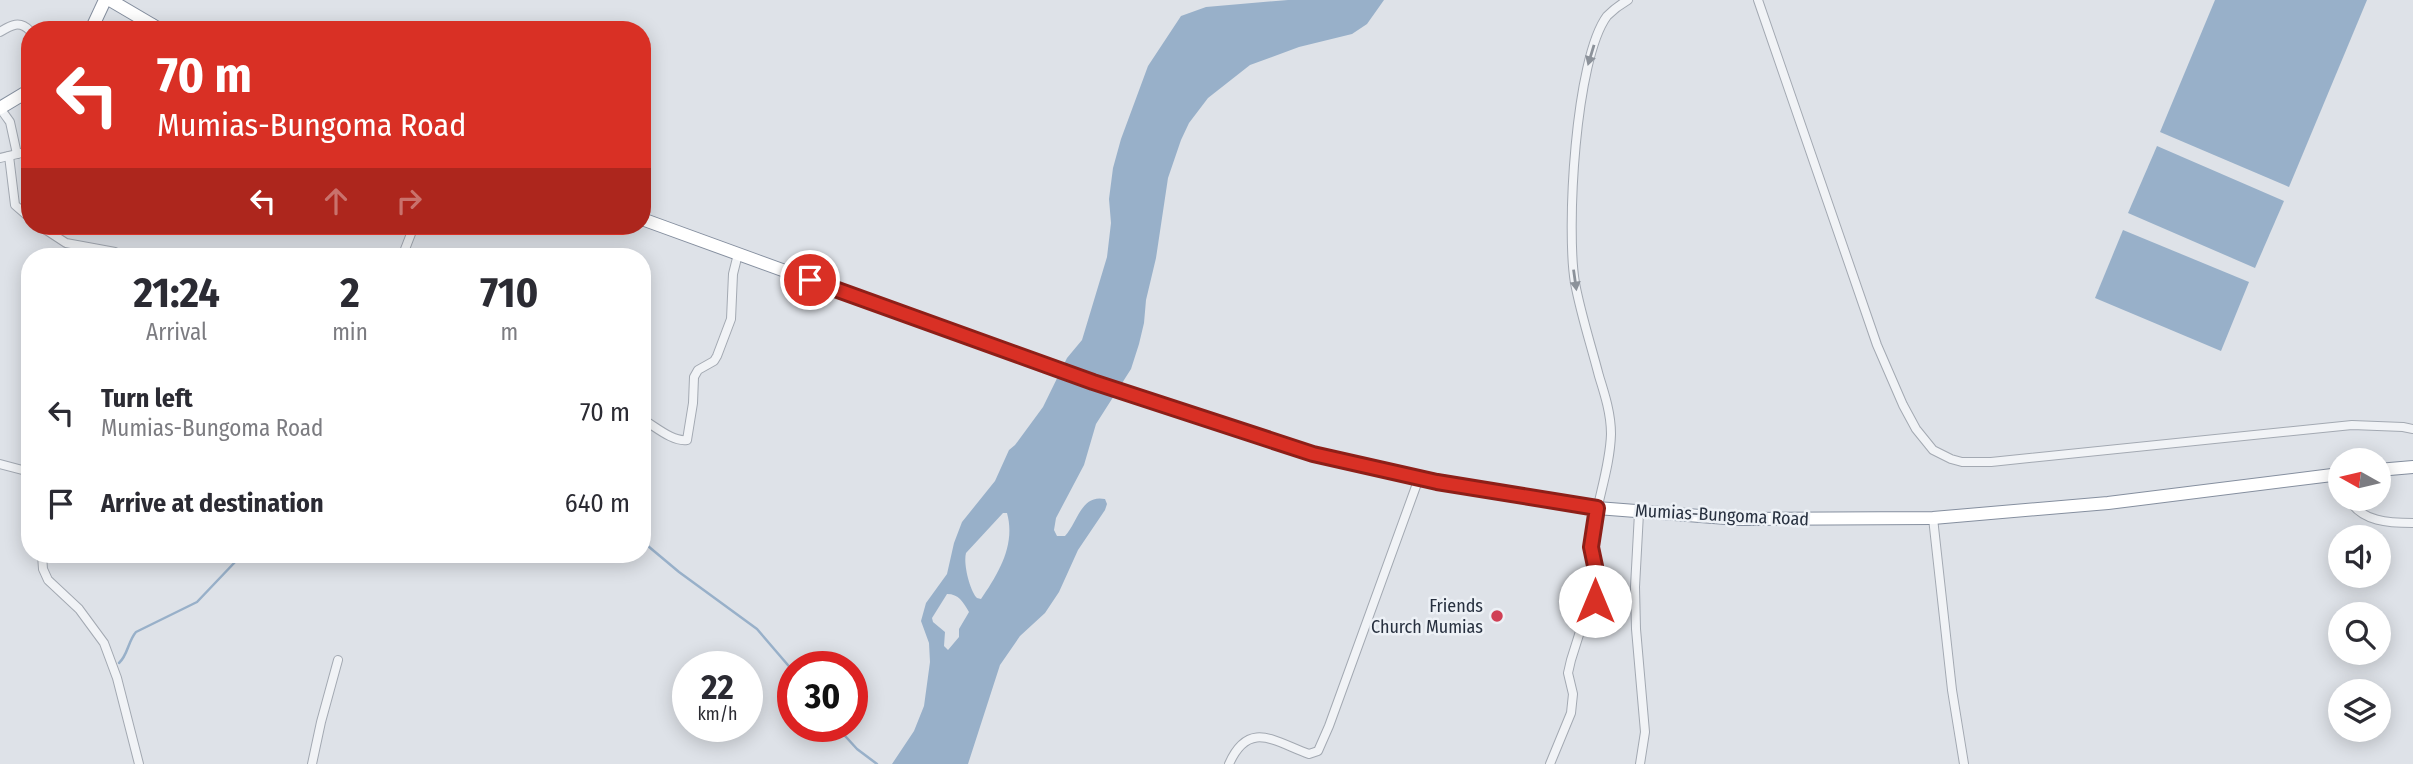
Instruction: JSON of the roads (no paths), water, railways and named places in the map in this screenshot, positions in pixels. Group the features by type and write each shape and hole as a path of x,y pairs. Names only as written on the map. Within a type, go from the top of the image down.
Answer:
{"highway":[{"path":"112,2 145,21"},
{"path":"98,21 112,2"},
{"path":"109,21 112,2"},
{"path":"0,108 21,95"},
{"name":"Mumias-Bungoma Road","path":"651,222 1052,368 1313,454 1419,478 1597,508 1739,519 1933,519 2328,477"},
{"path":"2391,469 2413,467"}],"street":[{"path":"1550,764 1571,709 1573,694 1568,673 1571,660 1583,622 1595,601 1595,566 1591,547 1609,457 1611,433 1604,393 1579,304 1575,279 1575,155 1589,58 1608,16 1628,0"},
{"path":"1758,0 1877,345 1903,405 1916,429 1933,450 1962,462 1991,462 2352,425 2413,429"},
{"path":"0,32 17,24 21,25"},
{"path":"0,108 10,122 9,156 15,205 21,210"},
{"path":"54,235 66,243 93,248"},
{"path":"651,424 678,440 687,440 694,377 698,370 714,361 717,356 730,319 733,274 738,254"},
{"path":"0,464 21,470"},
{"path":"1229,764 1246,739 1257,736 1309,754 1318,751 1419,478"},
{"path":"2359,511 2376,520 2413,523"},
{"path":"1639,513 1636,629 1645,732 1640,764"},
{"path":"1933,519 1952,690 1964,764"},
{"path":"43,563 48,580 88,620 108,651 139,764"},
{"path":"312,764 338,660"}],"water":[{"path":"1288,0 1384,0 1367,24 1352,34 1299,47 1250,65 1208,98 1189,123 1168,178 1144,323 1131,369 1096,424 1084,465 1056,518 1054,530 1057,536 1065,536 1090,501 1105,499 1105,510 1078,550 1059,592 1045,613 1020,636 1000,665 968,764 892,764 914,731 924,706 930,662 929,643 921,621 926,603 947,574 962,522 995,481 1009,450 1043,407 1067,358 1082,340 1107,257 1113,168 1148,66 1181,16 1206,7","holes":["1003,513 1007,513 1009,525 1004,559 981,599 977,598 968,577 966,553","947,594 958,597 969,612 959,629 959,637 948,650 944,646 945,632 932,618"]},
{"path":"2215,0 2367,0 2289,187 2160,132"},
{"path":"2157,146 2284,201 2255,268 2128,213"},
{"path":"2123,230 2249,282 2221,351 2095,298"}],"waterway":[{"path":"651,549 757,629 777,652"},
{"path":"119,663 136,632 197,602 234,563"},
{"path":"851,742 877,764"}],"place":[{"name":"Friends Church Mumias","path":"1497,616"}]}
